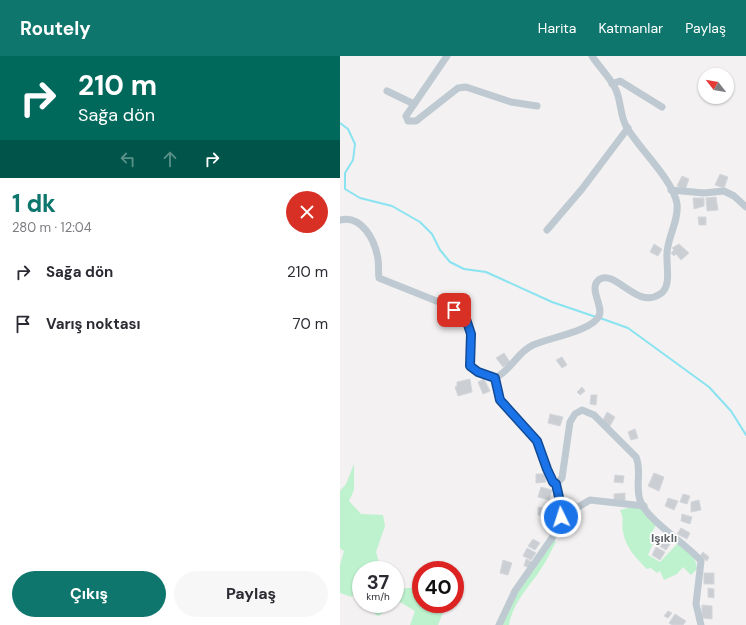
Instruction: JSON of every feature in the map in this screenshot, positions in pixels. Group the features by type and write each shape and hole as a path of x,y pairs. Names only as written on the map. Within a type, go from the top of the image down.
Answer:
{"street":[{"path":"446,56 406,116 408,121 416,121 458,88 466,87 511,102 537,106"},
{"path":"340,220 354,220 364,227 370,236 378,260 379,278 444,304 465,316 471,334 470,366 478,372 495,378 501,375 522,352 532,345 590,326 599,317 600,310 595,291 596,283 600,280 604,278 611,280 642,298 652,299 662,293 667,284 666,252 674,225 677,206 671,190 625,125 616,90 592,56"},
{"path":"612,84 620,81 662,107"},
{"path":"387,91 414,104"},
{"path":"547,230 582,189 628,128"},
{"path":"671,190 704,193 724,191 734,196 746,207"},
{"path":"495,378 500,400 537,441 547,469 553,482 556,484 561,506 560,522 552,538 516,591 499,625"},
{"path":"556,484 562,478 570,422 575,414 582,410 594,415 636,457 639,465 638,481 640,500 644,506 660,524 694,552 701,561 696,604 701,625"},
{"path":"561,517 590,500 644,506"}],"green space":[{"path":"354,464 354,490 349,501 361,514 383,515 385,526 376,552 378,561 352,561 352,597 340,593 340,565 344,551 340,548 340,491 346,484"},
{"path":"638,506 656,525 649,538 654,541 648,555 660,562 679,542 695,560 697,569 691,575 683,567 677,574 664,580 660,571 657,573 651,568 647,569 632,552 624,538 620,510"},
{"path":"552,538 556,542 542,568 517,603 509,625 496,625"},
{"path":"412,588 412,609 404,604 404,589"},
{"path":"374,613 383,613 378,616"},
{"path":"414,613 443,613 438,625 410,625"}],"building":[{"path":"720,174 728,177 724,188 715,185"},
{"path":"682,176 689,179 685,190 677,186"},
{"path":"716,197 718,210 707,211 706,198"},
{"path":"693,198 704,198 704,206 694,209"},
{"path":"698,217 706,217 706,225 699,225"},
{"path":"654,244 662,249 658,256 650,252"},
{"path":"679,244 689,253 681,260 676,254 674,256 671,253 674,250 672,248"},
{"path":"504,353 510,362 503,367 496,358"},
{"path":"562,357 567,365 562,368 556,360"},
{"path":"470,379 472,392 458,396 455,387 457,386 457,382"},
{"path":"484,379 490,391 483,394 478,382"},
{"path":"582,387 585,391 580,395 577,392"},
{"path":"591,395 597,395 596,405 590,404"},
{"path":"607,412 615,417 610,426 602,422"},
{"path":"550,414 563,417 560,426 548,423"},
{"path":"635,429 638,438 631,440 628,432"},
{"path":"654,473 664,477 659,491 648,486"},
{"path":"536,474 545,474 546,482 536,483"},
{"path":"615,475 624,476 623,483 614,482"},
{"path":"541,487 552,490 549,500 538,497"},
{"path":"625,493 625,501 614,502 614,494"},
{"path":"683,494 690,496 687,504 680,502"},
{"path":"570,498 574,506 566,509 563,501"},
{"path":"668,498 678,501 674,510 665,506"},
{"path":"699,500 701,510 691,512 691,502"},
{"path":"538,507 545,508 545,516 538,515"},
{"path":"550,511 560,511 560,519 550,518"},
{"path":"682,514 692,517 690,524 681,521"},
{"path":"681,528 690,533 687,539 677,534"},
{"path":"661,535 672,541 666,550 656,544"},
{"path":"533,539 540,543 535,550 528,546"},
{"path":"656,547 665,552 660,560 652,555"},
{"path":"527,548 536,553 531,560 523,556"},
{"path":"703,552 709,557 707,561 700,556"},
{"path":"526,559 532,562 530,568 524,566"},
{"path":"503,560 512,563 508,575 500,573"},
{"path":"704,573 714,573 714,584 704,584"},
{"path":"708,588 714,589 714,598 708,597"},
{"path":"702,605 712,606 712,619 702,618"},
{"path":"668,611 672,613 668,618 664,616"},
{"path":"675,614 686,621 683,625 672,625 669,623"}],"waterway":[{"path":"340,123 348,129 355,144 353,160 345,173 345,189 360,198 392,206 420,222 432,234 440,250 450,262 464,269 486,272 552,302 596,317"},
{"path":"600,318 628,328 709,387 731,411 746,435"}],"district":[{"name":"Işıklı","path":"664,538"}],"route":[{"path":"454,310 465,316 471,334 470,366 478,372 495,378 500,400 537,441 547,469 553,482 556,484 561,506 561,517"}]}
